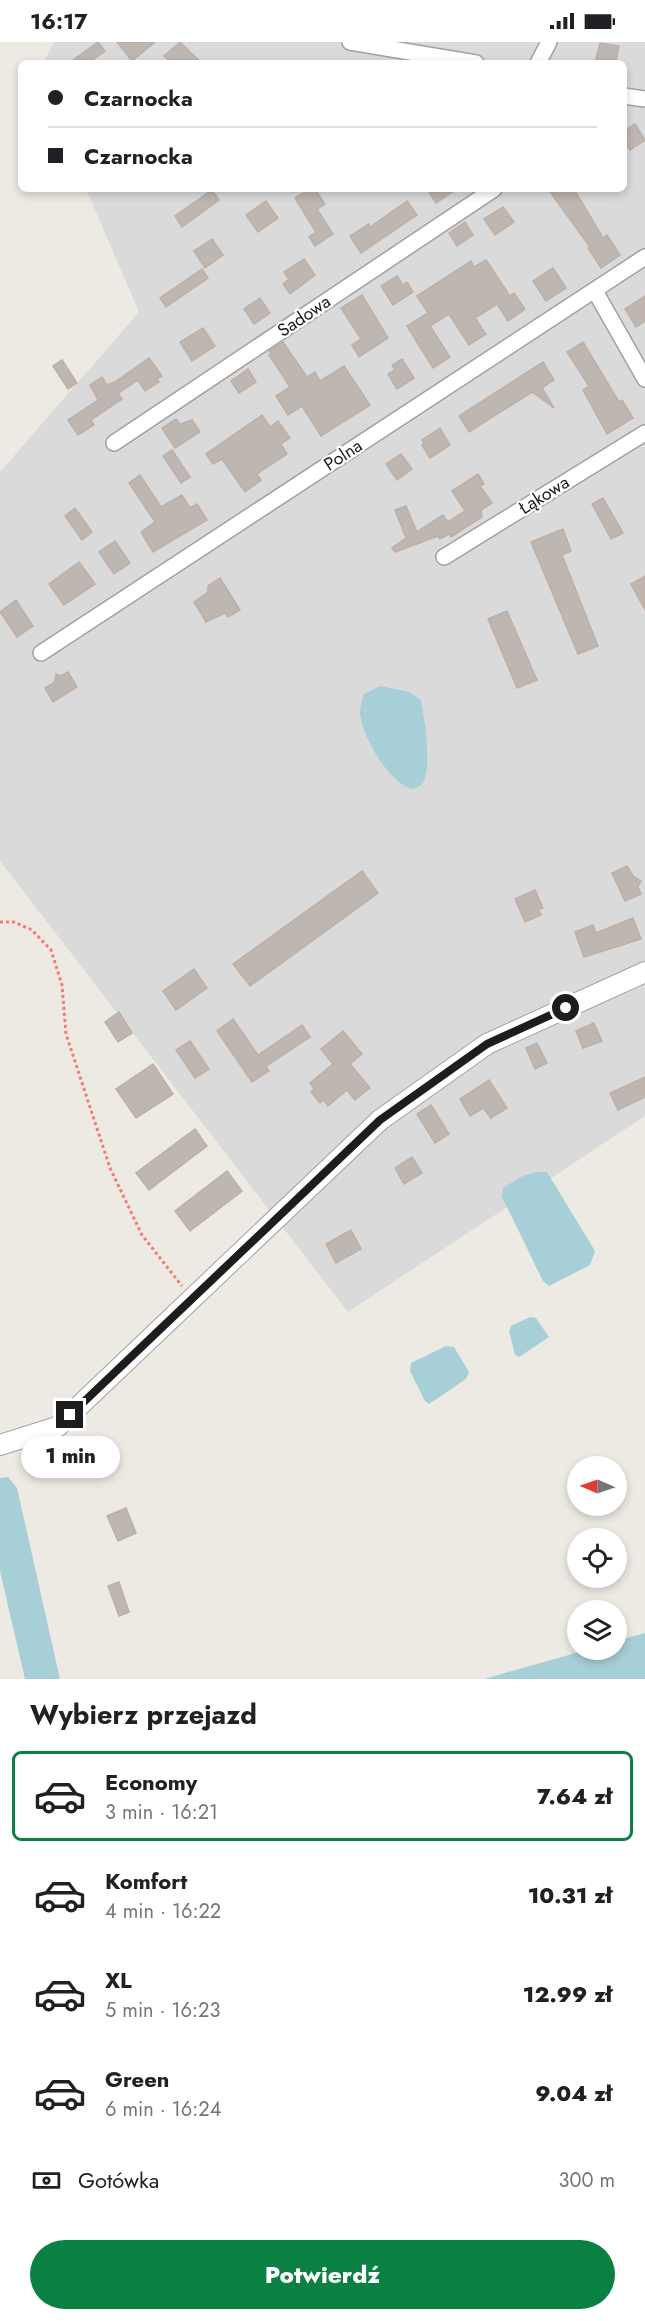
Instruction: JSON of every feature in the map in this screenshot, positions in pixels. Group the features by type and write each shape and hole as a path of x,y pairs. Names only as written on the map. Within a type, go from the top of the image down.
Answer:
{"street":[{"path":"350,42 458,60"},
{"path":"540,60 549,42"},
{"path":"627,96 645,99"},
{"name":"Sadowa","path":"114,443 490,192"},
{"name":"Polna","path":"41,653 645,257"},
{"path":"594,291 645,379"},
{"name":"Łąkowa","path":"444,557 645,433"},
{"path":"0,1445 57,1427 380,1120 487,1044 645,972"}],"path":[{"path":"0,922 14,922 32,930 51,950 62,985 66,1034 110,1168 142,1235 192,1299"}],"shaded area":[{"path":"54,42 645,42 645,1116 348,1312 0,861 0,472 139,312 87,192 627,192 627,60 45,60"}],"water":[{"path":"380,686 409,692 421,700 427,743 427,768 422,784 414,789 405,786 387,770 371,746 362,722 360,710 364,694"},
{"path":"535,1172 547,1172 595,1251 590,1265 549,1286 543,1281 502,1197 503,1188"},
{"path":"530,1317 536,1318 549,1337 519,1357 515,1355 509,1331 511,1326"},
{"path":"446,1346 454,1347 469,1372 466,1379 429,1404 425,1401 410,1371 411,1363"},
{"path":"8,1477 17,1488 60,1679 25,1679 0,1571 0,1478"},
{"path":"645,1633 645,1679 484,1679 567,1655 567,1660 627,1660 627,1638"}],"building":[{"path":"98,42 105,51 92,60 73,60"},
{"path":"117,42 155,42 133,60"},
{"path":"180,42 199,60 169,60 164,56"},
{"path":"600,43 619,46 616,60 596,60"},
{"path":"635,124 645,140 630,150 627,145 627,129"},
{"path":"209,192 213,192 219,200 182,227 175,216"},
{"path":"305,192 317,192 325,204 317,209 333,234 315,246 309,237 316,232 295,198"},
{"path":"429,192 452,192 436,203"},
{"path":"550,192 576,192 603,238 607,235 620,255 601,268 588,248 590,247"},
{"path":"266,201 278,218 258,232 246,215"},
{"path":"407,201 417,215 361,253 350,236 369,224 370,227"},
{"path":"503,207 514,222 495,235 484,219"},
{"path":"465,222 473,235 457,246 449,233"},
{"path":"212,239 223,255 205,268 194,251"},
{"path":"304,259 315,275 290,294 283,284 289,279 284,272"},
{"path":"486,260 510,296 514,293 525,309 508,321 497,304 475,318 486,334 469,345 449,314 430,326 450,357 433,368 407,326 428,313 417,296 471,261 474,267"},
{"path":"553,268 566,288 546,301 533,281"},
{"path":"202,269 208,278 166,307 160,298"},
{"path":"397,276 403,285 407,282 413,292 393,305 381,286"},
{"path":"362,295 388,338 359,357 352,345 361,339 341,308"},
{"path":"645,296 645,321 636,327 625,309"},
{"path":"260,298 270,313 254,324 244,309"},
{"path":"203,328 215,346 192,361 180,342"},
{"path":"283,342 307,377 315,372 320,381 344,366 370,405 321,436 302,406 288,415 276,396 290,387 269,355 271,353 269,351"},
{"path":"583,342 619,402 622,400 633,418 607,434 583,390 589,386 567,352"},
{"path":"149,358 162,376 157,379 159,382 145,391 138,380 118,393 122,399 91,420 94,425 78,435 68,420 98,400 90,385 102,377 107,385 115,382"},
{"path":"402,359 414,378 397,389 388,374 395,370 392,365"},
{"path":"62,360 77,383 68,389 53,366"},
{"path":"543,362 554,380 542,388 554,408 532,392 469,432 459,416"},
{"path":"248,369 256,382 239,393 231,381"},
{"path":"262,415 270,427 278,421 290,438 281,444 287,454 257,474 261,480 245,492 222,459 213,464 206,454"},
{"path":"176,419 180,424 192,420 200,432 175,448 162,428"},
{"path":"440,428 450,445 430,458 422,445 424,443 422,440"},
{"path":"172,450 190,477 181,483 163,456"},
{"path":"401,454 412,469 397,480 386,464"},
{"path":"478,474 484,484 480,486 492,503 481,510 482,517 451,537 449,534 440,539 438,536 395,552 392,548 406,538 395,510 406,506 417,532 443,515 448,522 465,511 452,491"},
{"path":"140,475 161,507 182,495 190,508 197,504 207,520 153,552 141,532 155,522 129,483"},
{"path":"603,498 623,533 611,539 592,504"},
{"path":"75,508 92,532 82,540 65,516"},
{"path":"563,529 571,551 562,555 598,646 578,654 531,542"},
{"path":"115,541 130,563 114,574 99,552"},
{"path":"79,562 95,584 64,605 49,584"},
{"path":"645,576 645,610 631,584"},
{"path":"220,578 240,610 228,617 225,613 206,622 194,602 208,592 208,586"},
{"path":"16,600 33,626 17,637 0,612"},
{"path":"507,611 537,680 517,688 488,619"},
{"path":"68,672 77,687 53,702 45,688 55,682 56,674 61,676"},
{"path":"627,866 633,876 641,881 638,887 641,894 625,901 612,873"},
{"path":"362,871 378,893 250,986 233,964"},
{"path":"535,890 543,908 538,910 541,915 525,922 515,899"},
{"path":"633,918 641,939 584,957 575,932 593,925 596,933"},
{"path":"194,969 207,988 176,1010 163,991"},
{"path":"119,1012 132,1033 118,1042 105,1022"},
{"path":"233,1019 258,1055 302,1025 310,1037 266,1066 269,1071 252,1082 217,1031"},
{"path":"594,1023 602,1041 583,1048 576,1031"},
{"path":"343,1031 362,1054 350,1064 370,1088 355,1100 347,1090 328,1106 324,1100 320,1103 311,1092 314,1089 310,1083 333,1064 321,1049"},
{"path":"190,1041 209,1069 195,1078 176,1050"},
{"path":"537,1043 547,1063 535,1069 526,1048"},
{"path":"153,1064 173,1094 136,1118 116,1089"},
{"path":"645,1077 645,1097 618,1110 610,1093"},
{"path":"489,1080 507,1108 491,1118 483,1108 470,1116 460,1099"},
{"path":"431,1105 449,1134 435,1143 417,1114"},
{"path":"195,1129 207,1146 149,1190 136,1173"},
{"path":"412,1157 422,1173 404,1184 395,1168"},
{"path":"227,1171 242,1191 190,1231 175,1211"},
{"path":"351,1230 361,1249 336,1263 326,1244"},
{"path":"126,1508 136,1533 118,1541 107,1516"},
{"path":"119,1582 129,1612 119,1616 108,1586"}],"route":[{"path":"70,1415 380,1120 487,1044 566,1008"}]}
